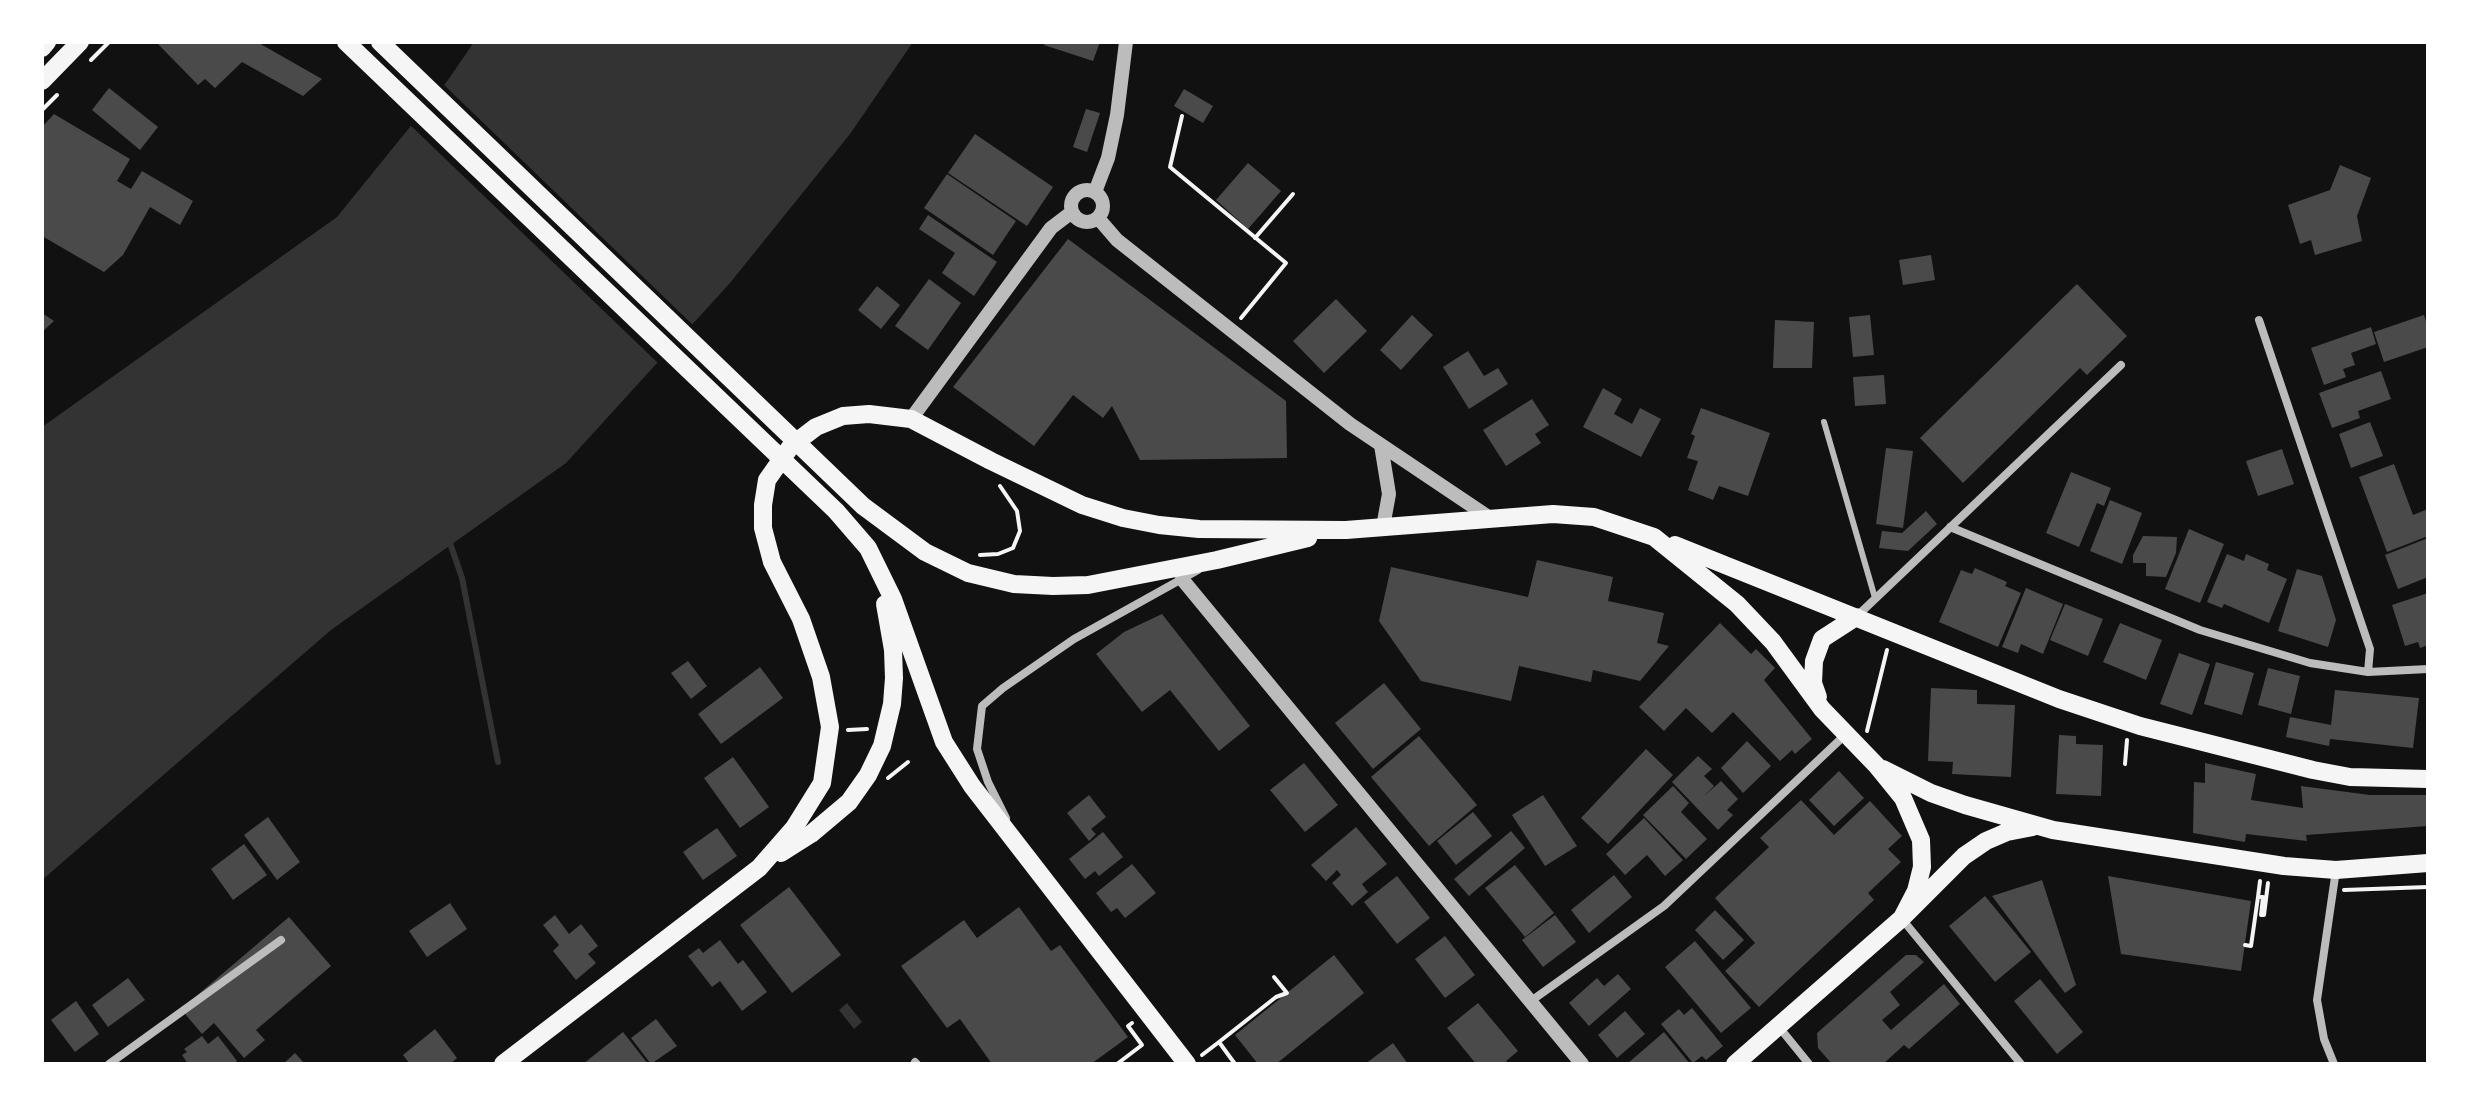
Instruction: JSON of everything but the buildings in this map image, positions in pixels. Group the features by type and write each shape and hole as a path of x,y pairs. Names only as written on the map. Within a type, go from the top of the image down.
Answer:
{"main road":[{"path":"42,48 47,42"},
{"path":"42,81 80,42"},
{"path":"346,42 836,511 868,548 893,599 944,742 972,786 1147,1013 1193,1060"},
{"path":"380,42 884,523 925,552 968,573 1014,584 1088,585 1217,560 1346,530"},
{"path":"759,868 794,828 822,783 830,727 821,677 801,619 772,562 763,528 767,480 791,446 816,427 843,416 869,414 911,419 1082,505 1159,525 1199,529 1346,530 1553,514 1594,517 1654,537 1892,630 2059,699 2140,726 2350,777 2428,779"},
{"path":"1654,537 1737,604 1773,642 1822,709 1903,798 1921,840 1922,867 1916,891 1902,918"},
{"path":"503,1064 759,868 811,834 849,802 868,775 882,746 894,678 893,650 885,605 868,548"},
{"path":"1822,709 1813,683 1814,661 1822,639 1856,617"},
{"path":"1877,766 1931,793 2037,826 2284,866 2336,870 2428,863"},
{"path":"1735,1064 1902,918 1943,875 1986,841 2007,832 2037,826"}],"street":[{"path":"1095,192 1108,158 1117,115 1126,42"},
{"path":"1089,190 1095,192 1103,203 1098,218 1092,222 1081,221 1072,212 1071,205 1076,194 1089,190"},
{"path":"911,419 1051,228 1072,212"},
{"path":"1098,218 1117,240 1350,424 1490,518"},
{"path":"2259,320 2370,649 2368,672"},
{"path":"1856,617 2121,365"},
{"path":"1381,445 1389,494 1383,527"},
{"path":"1950,527 2200,630 2310,663 2368,672 2428,669"},
{"path":"1022,851 988,782 977,749 982,706 1074,639 1217,560"},
{"path":"1182,579 1582,1064"},
{"path":"1531,1001 1664,906 1845,735"},
{"path":"2334,1064 2324,1039 2317,1000 2336,870"},
{"path":"1902,918 2021,1064"},
{"path":"109,1064 281,940"},
{"path":"1779,1026 1809,1064"}],"lane":[{"path":"1824,422 1875,598"}],"path":[{"path":"1182,116 1170,167 1286,263 1232,329"},
{"path":"1255,238 1293,194"},
{"path":"973,555 998,554 1013,548 1020,531 1017,511 1000,488 991,461"},
{"path":"1862,753 1892,630"},
{"path":"830,727 861,730 888,725"},
{"path":"2125,764 2127,743"},
{"path":"2245,945 2251,946 2260,881"},
{"path":"2258,897 2263,897 2261,915 2264,915 2268,882"},
{"path":"1193,1060 1276,997 1287,993 1274,977"},
{"path":"1117,1064 1142,1045 1128,1026 1147,1013"},
{"path":"1219,1042 1235,1064"}],"shaded area":[{"path":"474,42 913,42 850,134 730,283 566,463 331,630 42,880 42,427 337,217 448,80"},
{"path":"847,1003 862,1022 854,1029 839,1010"}],"pier":[{"path":"441,82 695,327 660,365 408,123"}],"waterway":[{"path":"449,540 462,578 498,762"}]}
